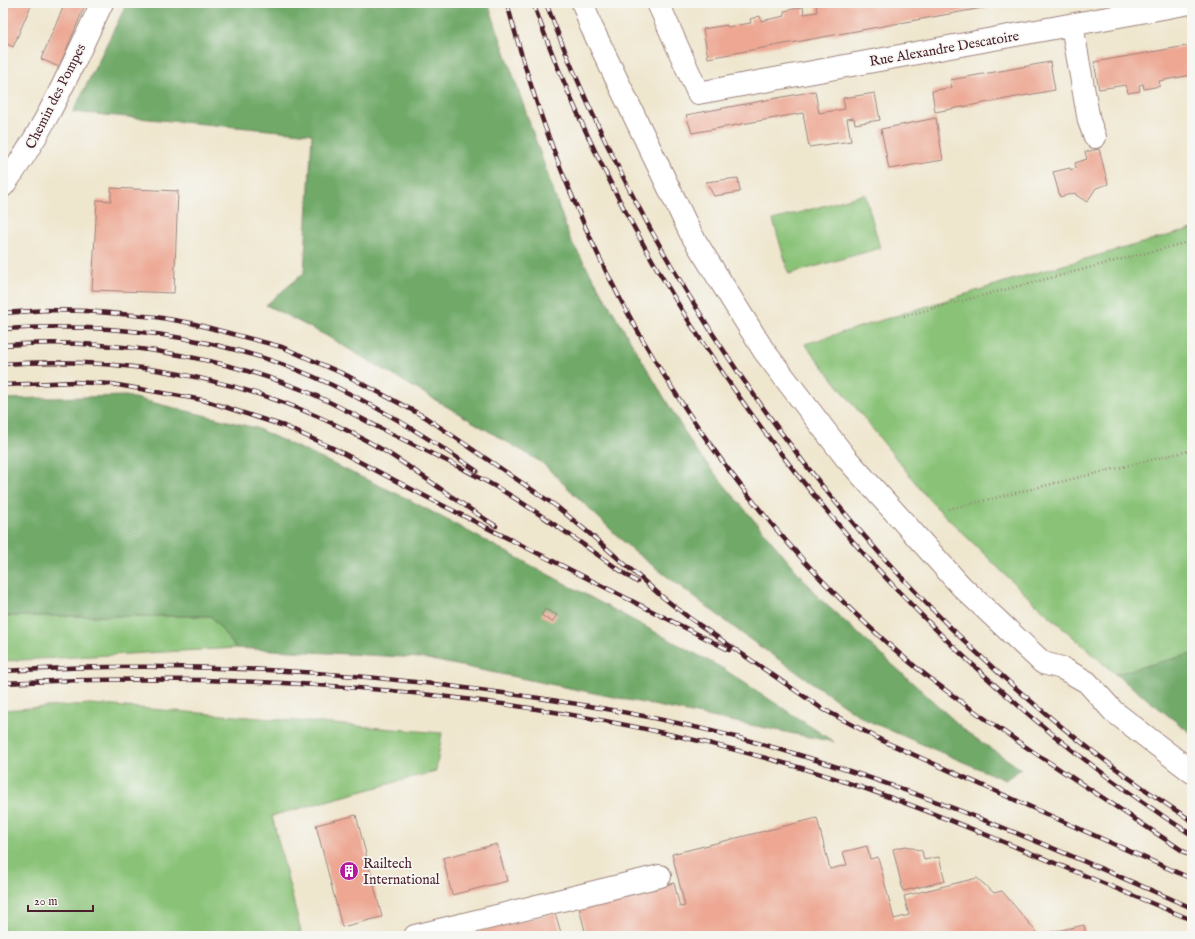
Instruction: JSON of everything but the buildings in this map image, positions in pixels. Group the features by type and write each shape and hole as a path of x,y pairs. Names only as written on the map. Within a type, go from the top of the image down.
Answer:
{"street":[{"name":"Chemin des Pompes","path":"3,186 27,151 50,111 102,3"},
{"path":"583,3 590,24 690,234 764,351 846,458 961,586 1043,663 1062,668 1087,682 1113,711 1192,772"},
{"name":"Rue Alexandre Descatoire","path":"658,3 698,93 1072,25 1114,10 1190,3"},
{"path":"1072,25 1089,121 1095,137"},
{"path":"415,936 660,876"}],"path":[{"path":"904,316 1192,241"},
{"path":"949,510 1192,450"}],"green space":[{"path":"127,3 488,3 570,239 696,451 819,598 968,733 1021,769 1005,780 864,719 748,638 631,549 541,462 325,335 266,305 304,273 312,134 73,112"},
{"path":"865,194 880,248 789,274 773,220"},
{"path":"1192,229 1192,654 1115,674 1027,596 930,501 805,344 1021,277"},
{"path":"126,396 256,428 406,498 722,668 834,742 422,658 236,648 211,616 3,616 3,399"},
{"path":"3,616 211,616 236,648 3,661"},
{"path":"1192,654 1192,734 1115,674"},
{"path":"90,704 442,733 436,771 272,816 301,932 287,936 3,936 3,710"}],"railway":[{"path":"507,3 520,51 543,122 570,191 597,253 629,315 664,375 703,434 745,491 790,545 837,595 903,657 957,699 994,725 1192,857"},
{"path":"533,3 584,127 645,247 715,362 795,472 884,576 980,671 1083,758 1192,835"},
{"path":"546,3 598,125 658,243 727,356 804,463 890,565 983,658 1084,744 1192,821"},
{"path":"3,313 47,310 86,311 156,317 191,323 282,347 346,375 425,417 556,506 688,617 821,708 883,741 1192,879"},
{"path":"3,329 42,327 121,330 160,334 237,350 312,376 355,396 437,444 477,471"},
{"path":"3,345 41,343 79,344 117,346 156,351 231,366 268,377 303,390 328,401 495,486 541,515 637,582"},
{"path":"3,364 53,362 102,364 151,369 200,378 247,391 294,407 339,426 383,450 496,526"},
{"path":"3,385 75,382 112,384 203,400 284,426 335,449 440,504 729,650"},
{"path":"3,671 65,668 188,667 311,673 434,684 530,697 635,714 704,729 772,747 879,781 985,820 1192,908"},
{"path":"3,683 104,680 206,680 307,685 409,693 510,705 610,722 710,744 808,770 870,790 960,824 1192,920"}],"place":[{"name":"Railtech International","path":"349,871"}]}
